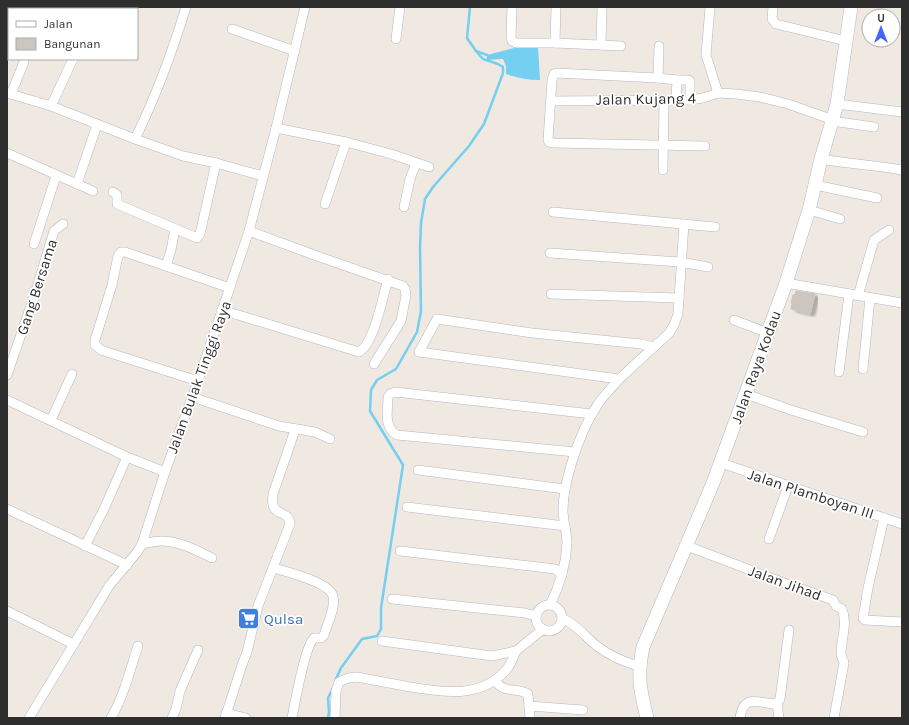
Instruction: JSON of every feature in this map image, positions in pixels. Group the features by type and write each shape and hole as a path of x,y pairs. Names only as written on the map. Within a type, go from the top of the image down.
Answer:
{"street":[{"path":"135,140 152,104 168,64 186,7"},
{"name":"Jalan Bulak Tinggi Raya","path":"29,718 109,586 138,552 142,544 165,472 198,381 249,231 276,128 305,7"},
{"path":"396,39 400,7"},
{"path":"512,7 511,37 512,41 516,43 621,46"},
{"path":"556,7 556,43"},
{"path":"601,45 602,7"},
{"path":"710,7 706,55 718,93"},
{"path":"773,7 772,19 776,24 846,41"},
{"name":"Jalan Raya Kodau","path":"647,718 640,687 639,666 642,647 687,546 721,463 786,283 809,210 821,158 837,104 851,7"},
{"path":"232,29 295,51"},
{"path":"658,78 659,46"},
{"path":"51,106 73,60"},
{"path":"24,62 9,93 51,106 135,140 183,156 216,163 263,176"},
{"path":"690,100 690,82 688,80 556,73 553,76 548,140 549,142 705,146"},
{"path":"676,100 677,80"},
{"name":"Jalan Kujang 4","path":"551,101 664,101 690,100 703,98 718,93 736,94 760,97 788,104 833,120 874,127"},
{"path":"663,170 664,101"},
{"path":"837,104 902,112"},
{"path":"77,184 96,125"},
{"path":"276,128 346,142 391,154 429,167"},
{"path":"325,204 346,142"},
{"path":"7,153 56,176 93,191"},
{"path":"821,158 844,163 850,162 902,170"},
{"path":"113,192 117,195 117,204 195,238 200,234 216,163"},
{"path":"404,207 410,179 416,163"},
{"path":"34,244 56,176"},
{"path":"815,185 877,198"},
{"path":"809,210 840,219"},
{"path":"553,212 714,227"},
{"name":"Gang Bersama","path":"7,375 33,302 54,231 62,224"},
{"path":"550,604 560,583 562,574 567,542 563,510 565,489 575,452 592,414 599,404 619,379 669,333 674,324 678,314 680,262 684,224"},
{"path":"166,266 175,229"},
{"path":"839,372 854,295 874,240 889,230"},
{"path":"249,231 317,256 388,279 403,286 406,295 401,321 374,364"},
{"path":"198,381 107,352 95,344 112,285 119,253 125,252 230,288"},
{"path":"550,253 680,262 708,267"},
{"path":"222,310 359,352 365,347 372,333 388,279"},
{"path":"786,283 902,303"},
{"path":"551,294 679,298"},
{"path":"862,369 870,298"},
{"path":"619,379 419,352 437,319 532,333 641,344 654,347"},
{"path":"734,320 768,333"},
{"path":"51,420 72,374"},
{"path":"575,452 398,435 390,428 387,420 388,397 390,394 395,392 592,414"},
{"path":"746,394 791,410 863,432"},
{"path":"192,397 279,426 295,430 315,432 330,439"},
{"path":"7,400 127,457 165,472"},
{"path":"246,718 226,715 247,652 258,606 274,568 290,521 288,516 274,508 273,505 274,494 295,430"},
{"path":"85,546 104,509 127,457"},
{"name":"Jalan Plamboyan III","path":"721,463 902,524"},
{"path":"418,470 565,489"},
{"path":"769,539 788,486"},
{"path":"407,507 565,526"},
{"path":"7,509 127,565"},
{"path":"884,518 868,588 864,618 865,620 902,622"},
{"path":"142,544 162,541 170,542 194,548 212,558"},
{"name":"Jalan Jihad","path":"687,546 833,600 836,606 842,609 844,621 841,655 844,663 834,718"},
{"path":"400,551 555,569 562,574"},
{"path":"274,568 315,582 327,588 333,597 324,635 321,638 316,637 310,642 292,718"},
{"path":"392,598 536,616"},
{"path":"543,630 537,624 536,616 539,609 546,605 550,604 558,608 560,611 560,623"},
{"path":"7,611 73,644"},
{"path":"560,623 583,634 611,656 624,662 639,666"},
{"path":"382,641 492,656 516,651 543,630 551,630 560,623"},
{"path":"778,718 777,703 780,699 789,630"},
{"path":"111,718 123,691 138,646"},
{"path":"172,718 176,709 180,691 198,650"},
{"path":"335,718 336,691 339,682 348,678 357,677 434,691 468,691 484,687 495,680 508,669 516,651"},
{"path":"495,680 498,686 505,689 528,694 530,718"},
{"path":"740,718 742,706 746,703 777,703"},
{"path":"529,706 583,711"}],"water":[{"path":"522,46 538,47 540,80 514,77 506,74 506,66 503,59 487,60 487,55"}],"building":[{"path":"796,291 815,294 810,314 791,309 793,295 795,295"}],"waterway":[{"path":"470,7 467,38 476,51 487,55"},
{"path":"335,681 341,668 362,639 377,636 381,629 381,608 403,465 370,411 371,390 377,380 396,369 417,332 421,311 420,248 421,223 425,199 433,187 469,146 484,124 503,73 503,67 483,59 476,51"},
{"path":"328,718 328,698 333,688"}],"place":[{"name":"Qulsa","path":"248,619"}]}
